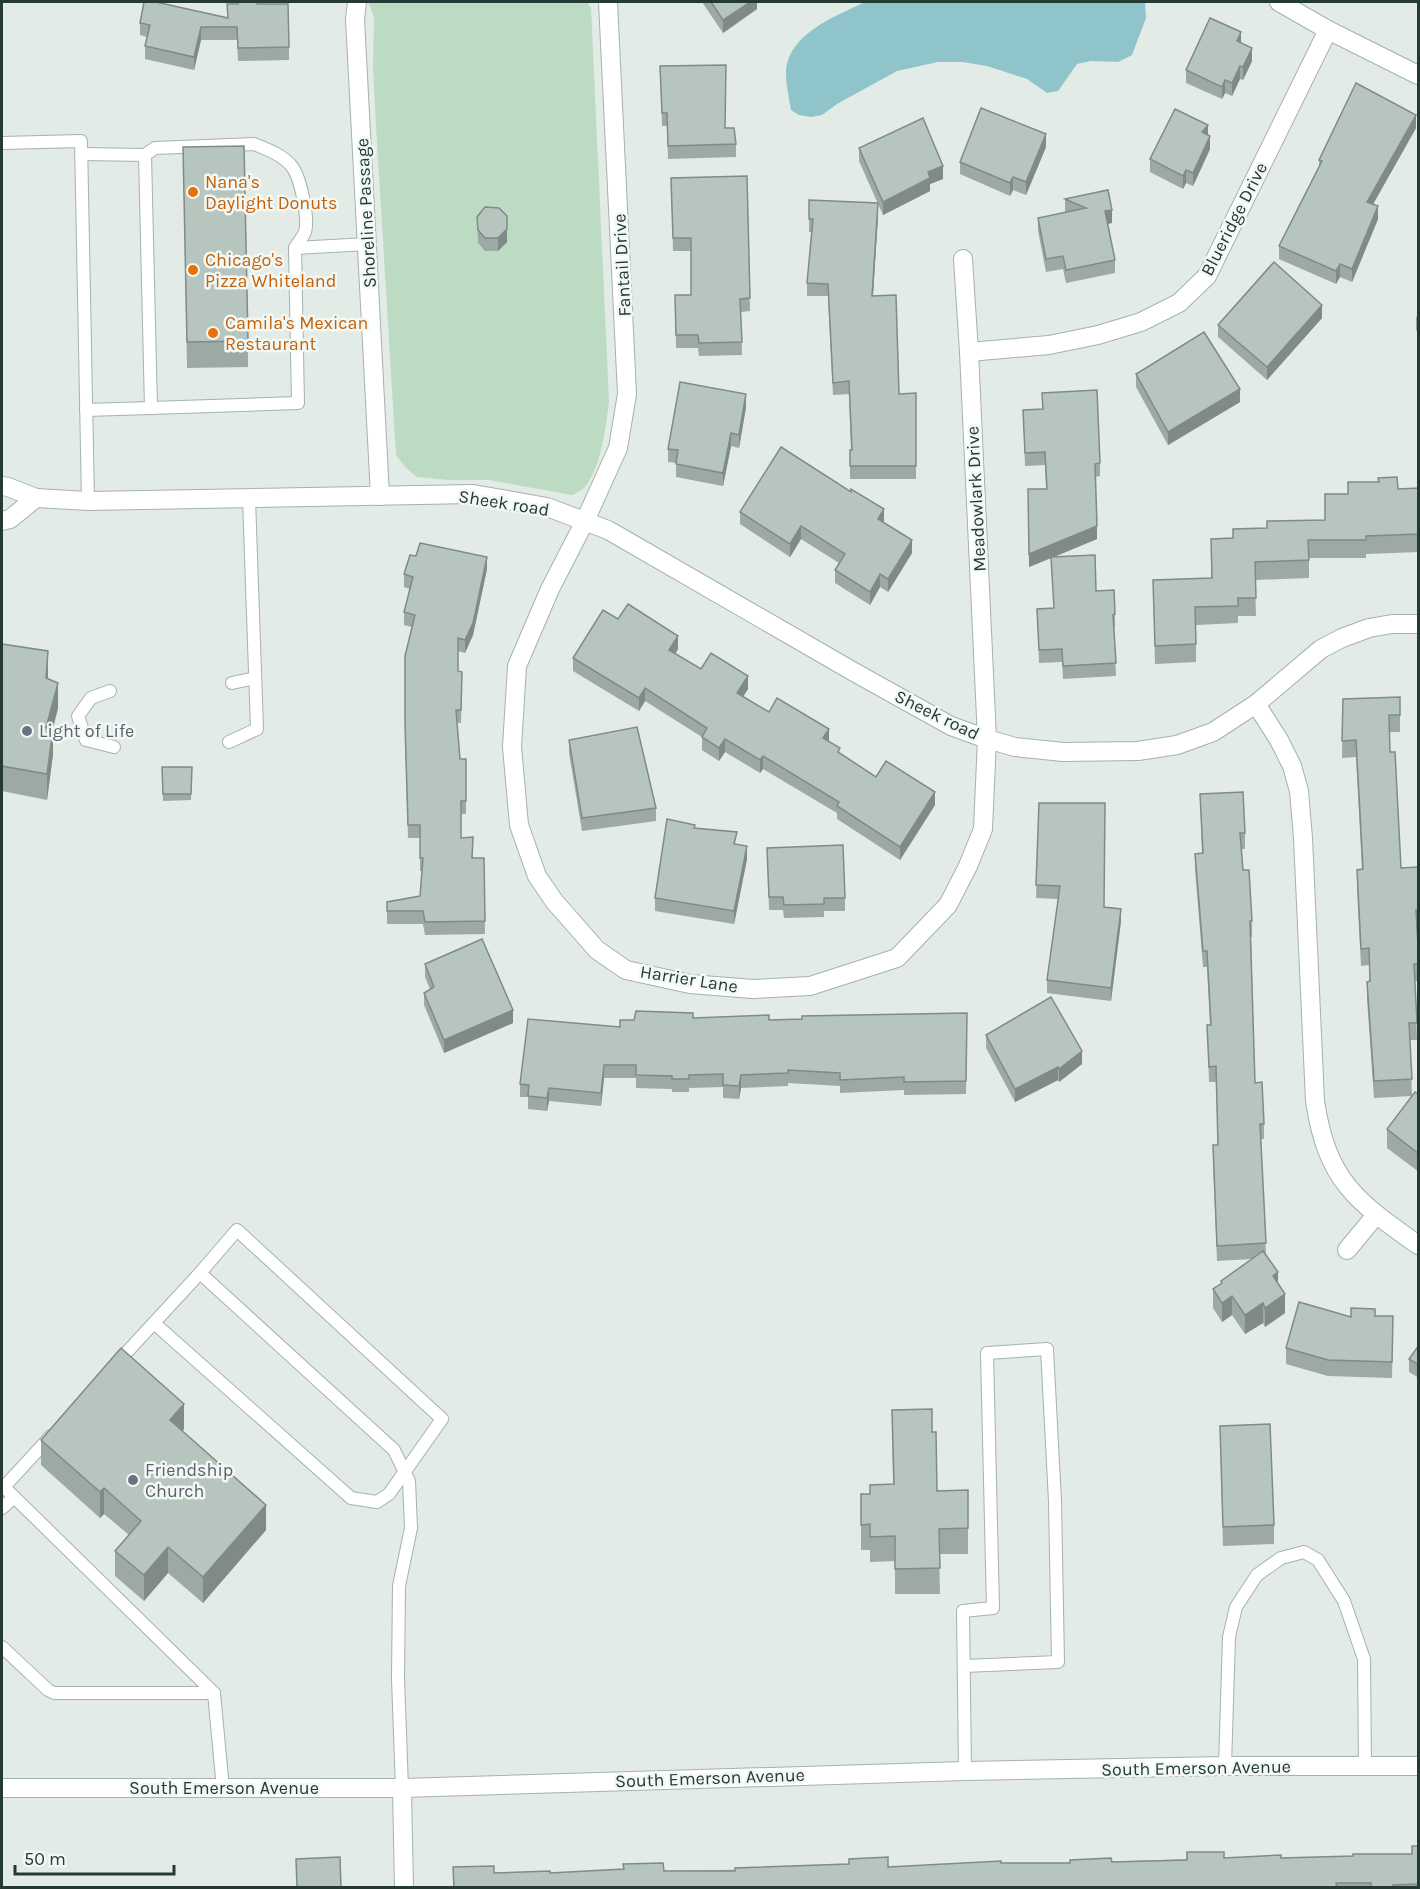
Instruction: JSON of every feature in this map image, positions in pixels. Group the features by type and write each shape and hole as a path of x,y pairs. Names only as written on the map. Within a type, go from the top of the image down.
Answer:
{"street":[{"name":"Shoreline Passage","path":"357,2 355,19 381,496"},
{"name":"Fantail Drive","path":"585,521 618,448 627,394 608,2"},
{"path":"1279,2 1328,30 1419,75"},
{"name":"Blueridge Drive","path":"969,352 1049,345 1098,336 1141,322 1179,303 1207,276 1328,30"},
{"name":"Meadowlark Drive","path":"963,259 987,739"},
{"name":"Sheek road","path":"2,486 36,498 88,501 473,494 547,507 608,530 951,726 1014,747 1064,752 1138,751 1177,745 1213,732 1256,704 1321,649 1342,638 1369,628 1392,624 1419,624"},
{"path":"2,521 10,519 36,498"},
{"name":"Harrier Lane","path":"585,521 550,590 517,666 512,747 519,825 537,876 554,901 597,950 626,970 690,984 753,989 810,986 897,958 948,905 968,866 983,829 987,739"},
{"path":"1256,704 1279,740 1292,766 1299,791 1315,1101 1320,1131 1330,1159 1345,1186 1376,1215 1419,1245"},
{"path":"1347,1250 1376,1215"},
{"name":"South Emerson Avenue","path":"2,1788 402,1788 965,1771 1225,1766 1419,1766"},
{"path":"402,1788 404,1887"}],"lane":[{"path":"2,142 81,141 88,501"},
{"path":"82,154 145,155 155,147 254,144 270,149 293,168 303,196 305,231 295,248 298,403 86,410"},
{"path":"145,155 151,408"},
{"path":"295,248 368,244"},
{"path":"229,742 257,729 249,499"},
{"path":"232,683 255,678"},
{"path":"110,691 91,698 78,716 86,740 114,747"},
{"path":"106,1375 237,1230 442,1419 389,1494 377,1503 351,1498 154,1323"},
{"path":"200,1273 394,1450 409,1481 411,1528 399,1586 398,1679 402,1788"},
{"path":"964,1666 1058,1662 1055,1501 1047,1349 987,1353 993,1608 963,1611 965,1771"},
{"path":"59,1427 4,1487 214,1693 224,1788"},
{"path":"2,1508 14,1497"},
{"path":"1225,1766 1229,1637 1236,1607 1257,1575 1281,1558 1304,1552 1318,1560 1344,1601 1364,1659 1365,1767"},
{"path":"2,1647 54,1693 214,1693"}],"green space":[{"path":"368,2 587,2 591,8 609,401 602,447 595,470 584,488 572,495 489,480 417,477 396,455 373,67 374,17"}],"water":[{"path":"865,2 1145,2 1146,18 1132,55 1118,62 1091,61 1077,64 1058,91 1047,93 1027,79 987,66 963,62 938,62 897,71 837,104 822,115 811,117 799,115 791,110 786,73 788,59 795,47 815,28"}],"building":[{"path":"144,2 156,2 228,18 227,4 257,2 257,4 288,4 289,47 238,48 237,27 201,27 194,57 145,46 150,25 140,23"},
{"path":"711,2 750,2 723,20"},
{"path":"1210,18 1241,32 1237,41 1252,48 1232,83 1225,80 1222,87 1186,70"},
{"path":"726,65 725,128 734,128 736,144 668,146 667,113 662,113 660,66"},
{"path":"1356,83 1416,115 1367,202 1378,206 1352,269 1340,264 1336,271 1279,246 1322,161 1319,160"},
{"path":"981,108 1046,134 1026,182 1013,177 1010,183 960,162"},
{"path":"1175,109 1208,125 1202,132 1210,136 1193,173 1186,170 1183,176 1150,159"},
{"path":"923,118 943,166 928,172 930,178 883,202 859,148"},
{"path":"244,146 248,341 187,342 183,147"},
{"path":"747,176 750,298 740,299 742,342 699,343 698,335 676,335 675,295 691,295 691,238 673,238 671,178"},
{"path":"1108,190 1112,210 1105,211 1115,260 1066,270 1063,256 1046,259 1038,218 1086,208 1065,199"},
{"path":"809,200 878,203 872,296 896,295 899,394 916,393 916,466 850,466 850,450 852,450 849,381 833,383 828,284 807,283 813,219 809,219"},
{"path":"485,207 499,208 507,216 507,229 498,238 485,238 478,230 477,217"},
{"path":"1274,262 1322,305 1267,367 1218,325"},
{"path":"1204,332 1240,389 1168,432 1136,374"},
{"path":"680,382 746,394 739,435 731,433 723,473 676,464 678,450 668,449"},
{"path":"1097,390 1100,463 1095,464 1097,526 1029,554 1028,489 1047,489 1045,452 1025,453 1023,410 1043,409 1042,393"},
{"path":"781,447 851,492 851,489 884,509 878,519 912,540 888,579 880,574 870,592 835,570 845,554 801,526 790,544 740,512"},
{"path":"1397,477 1398,489 1419,488 1419,534 1366,536 1366,540 1308,540 1309,560 1255,562 1256,598 1238,598 1238,606 1195,607 1196,644 1155,646 1153,580 1212,578 1211,539 1233,538 1233,529 1267,528 1267,521 1325,520 1325,494 1348,494 1348,482 1379,482 1378,478"},
{"path":"420,543 487,557 473,623 465,640 458,638 458,671 462,672 461,710 456,710 460,759 466,759 466,801 461,801 461,838 473,837 472,858 484,858 485,921 425,922 423,911 387,911 387,902 420,896 423,858 420,858 420,825 408,825 405,724 405,656 415,615 404,612 413,577 404,574 410,555 416,556"},
{"path":"1095,555 1096,591 1114,590 1116,663 1063,666 1062,649 1039,650 1037,609 1054,608 1051,557"},
{"path":"628,604 678,636 669,650 701,669 711,653 748,676 737,693 769,712 777,698 829,729 823,738 840,748 838,752 876,777 886,761 935,792 900,847 837,806 839,802 763,756 760,760 725,739 719,748 702,737 707,728 645,688 639,698 573,658 603,610 618,619"},
{"name":"Light of Life","path":"2,644 48,651 46,678 58,683 46,728 53,729 47,774 2,766"},
{"path":"1400,697 1400,715 1389,715 1390,752 1395,752 1401,868 1419,867 1419,910 1416,910 1419,964 1414,964 1417,1023 1409,1023 1412,1079 1374,1081 1367,982 1370,981 1369,948 1361,949 1357,870 1363,869 1356,740 1342,741 1343,699"},
{"path":"637,727 656,808 582,818 569,740"},
{"path":"162,767 192,767 191,794 163,794"},
{"path":"1243,792 1245,833 1240,833 1243,870 1249,870 1255,1083 1262,1082 1264,1124 1260,1124 1266,1243 1217,1246 1213,1145 1218,1145 1216,1066 1209,1067 1207,1025 1211,1025 1207,951 1203,951 1195,854 1203,853 1200,794"},
{"path":"1039,803 1105,803 1104,907 1121,909 1111,988 1047,980 1060,886 1036,885"},
{"path":"667,819 695,825 694,828 737,832 734,844 747,846 734,911 655,898"},
{"path":"843,845 845,898 824,898 824,904 784,905 783,897 769,897 767,848"},
{"path":"482,939 513,1010 444,1040 424,993 434,987 425,964"},
{"path":"1051,997 1082,1051 1059,1069 1058,1067 1015,1089 986,1035"},
{"path":"636,1011 693,1013 693,1018 769,1015 769,1020 802,1019 802,1016 967,1013 966,1081 904,1082 904,1077 840,1080 840,1073 788,1070 788,1073 741,1075 739,1086 723,1085 723,1074 689,1075 689,1079 672,1079 672,1076 636,1075 636,1065 604,1065 601,1093 549,1088 547,1098 528,1096 529,1085 520,1084 528,1019 620,1027 620,1020 634,1020"},
{"path":"1415,1092 1419,1095 1419,1154 1387,1129"},
{"path":"1263,1251 1278,1272 1273,1276 1285,1294 1265,1308 1263,1303 1245,1315 1232,1296 1222,1303 1213,1289"},
{"path":"1299,1302 1351,1317 1351,1308 1375,1309 1375,1316 1393,1316 1392,1362 1328,1360 1286,1348"},
{"path":"1419,1345 1419,1365 1409,1359"},
{"name":"Friendship Church","path":"121,1348 184,1404 170,1420 266,1505 203,1577 168,1547 144,1575 115,1551 141,1521 104,1488 100,1492 41,1440"},
{"path":"932,1409 932,1432 936,1432 937,1491 968,1490 968,1528 939,1529 940,1568 895,1569 895,1536 870,1537 870,1524 861,1525 861,1494 870,1494 870,1485 894,1484 892,1410"},
{"path":"1270,1424 1274,1525 1223,1527 1220,1426"},
{"path":"1412,1846 1419,1846 1419,1884 1393,1885 1393,1887 1371,1887 1371,1883 1336,1883 1337,1887 454,1887 453,1867 494,1866 494,1873 550,1871 550,1873 624,1869 623,1864 663,1863 664,1871 735,1871 735,1868 849,1864 849,1859 888,1857 888,1867 1001,1861 1001,1863 1070,1863 1070,1860 1111,1858 1112,1862 1187,1860 1187,1852 1224,1852 1224,1858 1412,1854"},
{"path":"340,1857 341,1887 297,1887 296,1859"}],"place":[{"name":"Nana's Daylight Donuts","path":"193,192"},
{"name":"Chicago's Pizza Whiteland","path":"193,270"},
{"name":"Camila's Mexican Restaurant","path":"213,333"},
{"name":"Light of Life","path":"27,731"},
{"name":"Friendship Church","path":"133,1480"}]}
